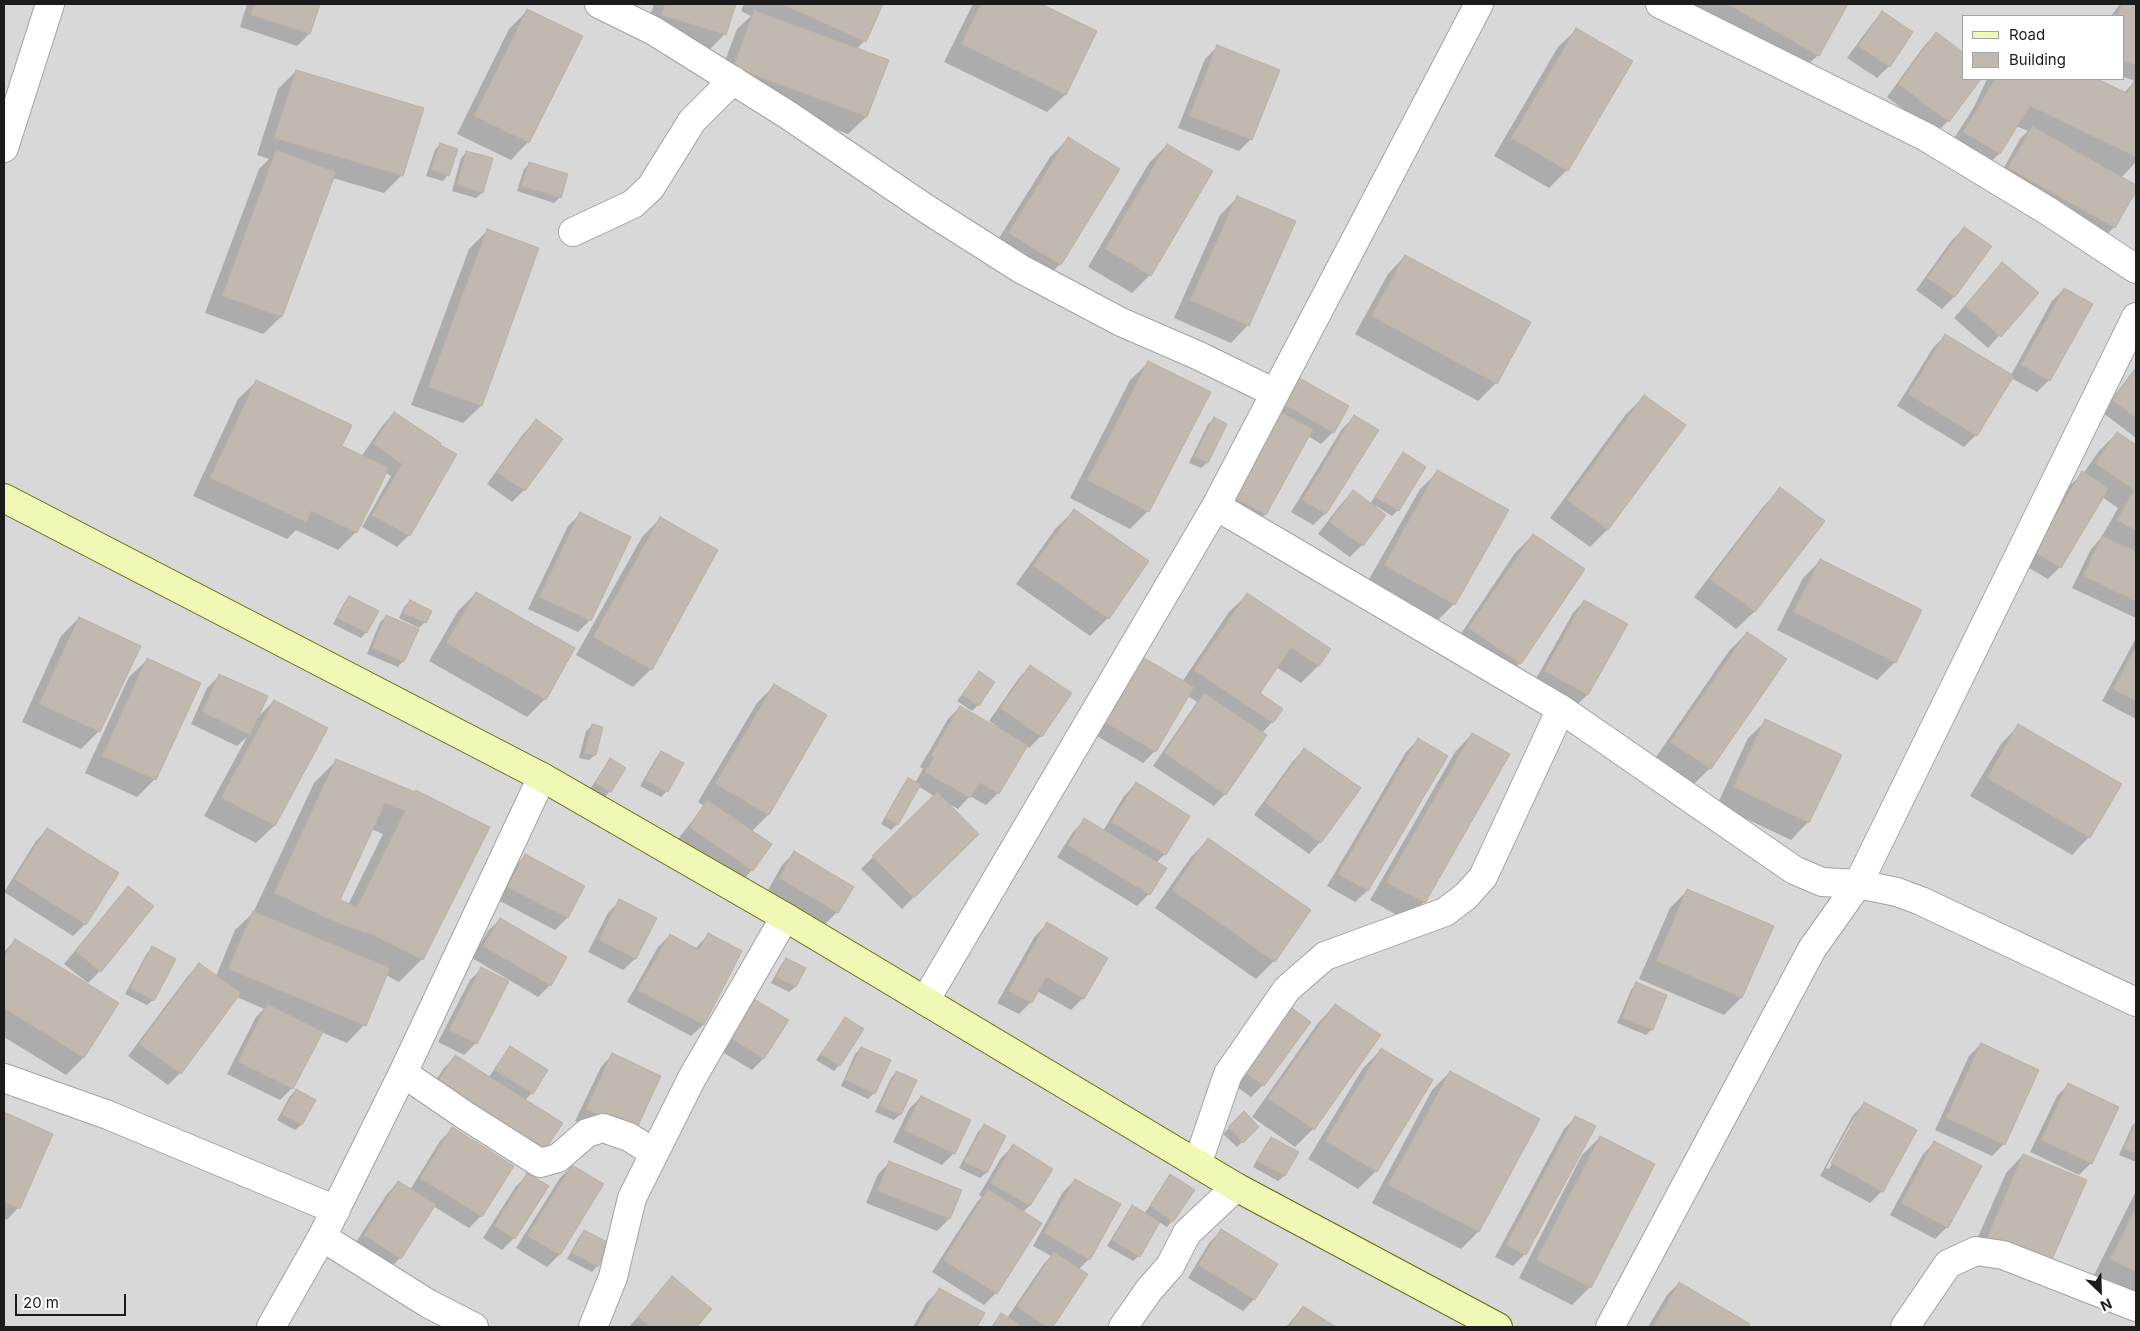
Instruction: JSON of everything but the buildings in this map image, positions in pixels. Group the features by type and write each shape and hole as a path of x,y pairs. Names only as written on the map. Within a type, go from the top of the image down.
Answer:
{"street":[{"path":"4,148 50,4"},
{"path":"599,4 654,30 788,115 925,208 1021,269 1122,322 1197,355 1275,393"},
{"path":"925,1001 1216,506 1479,4"},
{"path":"1660,4 1926,137 2048,211 2136,269"},
{"path":"574,232 633,204 651,187 692,121 732,80"},
{"path":"1610,1327 1812,949 1858,884 2136,317"},
{"path":"4,498 542,777 785,917 1198,1162 1236,1187 1498,1327"},
{"path":"1216,506 1560,709 1794,870 1822,882 1858,884 1897,892 1921,901 2136,1002"},
{"path":"1198,1162 1228,1074 1287,990 1325,956 1445,912 1466,896 1483,876 1560,709"},
{"path":"271,1327 336,1210 403,1073 542,777"},
{"path":"593,1327 613,1277 632,1198 692,1078 785,917"},
{"path":"403,1073 466,1116 540,1162 558,1158 587,1133 604,1128 629,1137 654,1154"},
{"path":"4,1078 108,1115 336,1210"},
{"path":"1123,1327 1149,1290 1170,1266 1187,1233 1236,1187"},
{"path":"322,1237 428,1304 474,1327"},
{"path":"1905,1327 1948,1264 1976,1251 2003,1255 2136,1307"}],"shaded area":[{"path":"4,4 2136,4 2136,1327 4,1327"}]}
